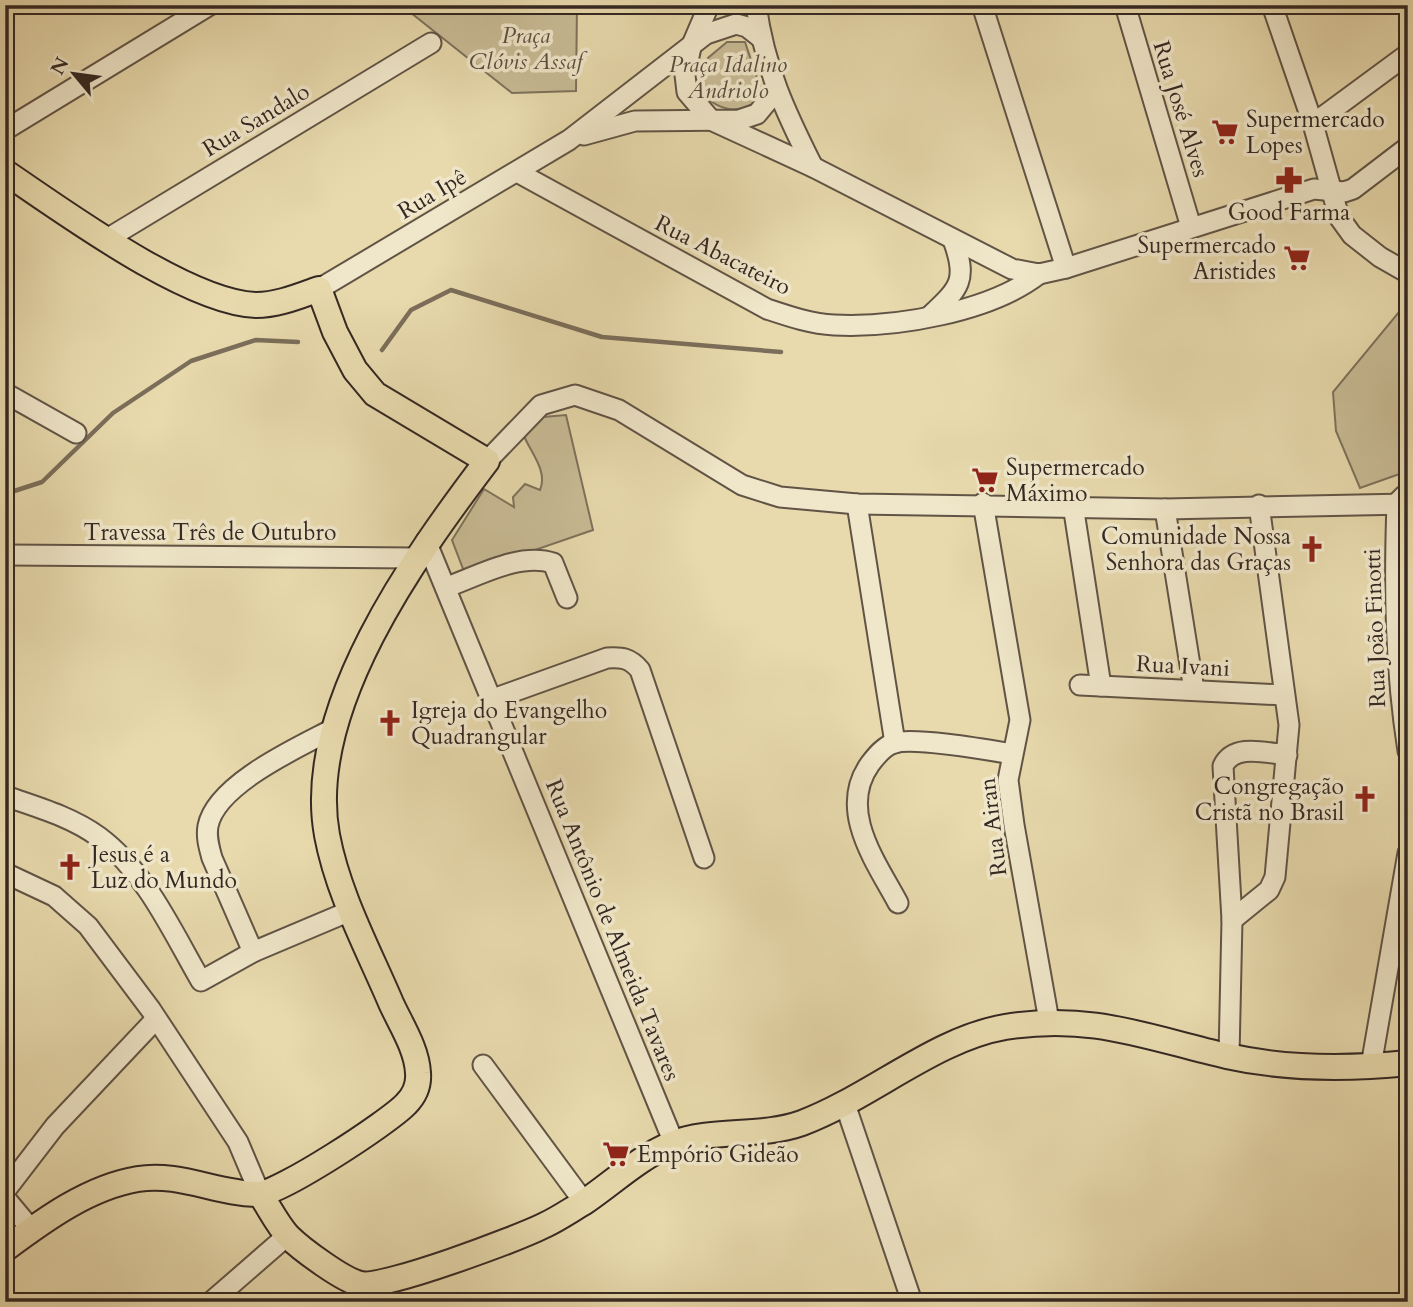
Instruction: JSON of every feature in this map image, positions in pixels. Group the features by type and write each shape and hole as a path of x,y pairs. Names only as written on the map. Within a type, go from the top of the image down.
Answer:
{"main road":[{"path":"5,172 107,239 197,288 230,301 271,304 319,289 335,332 355,370 375,394 487,461 421,550 367,646 333,729 325,814 327,837 350,911 415,1057 417,1088 409,1102 392,1117 284,1184 260,1194 173,1179 141,1178 91,1195 32,1229 5,1249"},
{"path":"260,1194 288,1235 367,1294 403,1276 544,1226 584,1202 646,1158 674,1143 760,1133 799,1124 845,1104 966,1037 1049,1021 1114,1022 1230,1056 1295,1065 1371,1066 1408,1063"}],"street":[{"path":"5,130 209,5"},
{"path":"709,5 691,47 685,75 687,92 711,120 813,167 1012,270 1039,274 1066,268 1314,189 1353,189 1408,147"},
{"path":"756,5 761,38 776,91 813,167"},
{"path":"982,5 1066,268"},
{"name":"Rua José Alves","path":"1125,5 1191,227"},
{"path":"1272,5 1313,124 1339,217 1352,235 1408,273"},
{"path":"691,47 706,34 736,24 747,27 761,38"},
{"name":"Rua Sandalo","path":"107,239 431,43"},
{"name":"Rua Ipê","path":"319,289 569,140 691,47"},
{"path":"1313,124 1408,54"},
{"path":"711,120 739,120 757,114 776,91"},
{"name":"Rua Ipê","path":"569,140 635,121 711,120"},
{"name":"Rua Abacateiro","path":"517,172 767,309 834,325 930,316 1004,295 1039,274"},
{"path":"930,316 956,292 960,280 961,262 953,240"},
{"path":"5,393 76,433"},
{"path":"487,461 541,405 575,395 618,410 742,485 779,497 857,504 983,503 1165,509 1404,500"},
{"name":"Rua João Finotti","path":"1404,500 1395,633 1408,751"},
{"name":"Rua Airan","path":"983,503 1020,720 1009,780 1014,825 1049,1021"},
{"path":"857,504 895,743"},
{"path":"1073,505 1101,686"},
{"path":"1232,920 1269,890 1275,877 1289,725 1259,505"},
{"path":"1165,509 1194,690"},
{"name":"Travessa Três de Outubro","path":"5,555 421,550"},
{"name":"Rua Antônio de Almeida Tavares","path":"421,550 447,587 674,1143"},
{"path":"447,587 505,566 542,559 553,563 568,598"},
{"path":"493,699 607,658 620,657 634,663 640,670 660,724 704,858"},
{"name":"Rua Ivani","path":"1080,685 1283,695"},
{"path":"253,953 212,858 207,842 208,824 226,796 248,778 333,729"},
{"path":"898,903 862,834 857,811 858,791 864,772 875,757 895,743 964,747 1012,754"},
{"path":"1230,1056 1232,920 1223,766 1227,758 1240,751 1287,755"},
{"path":"5,796 81,826 118,854 147,887 201,981 253,953 350,911"},
{"path":"1371,1066 1408,853"},
{"path":"5,873 54,896 89,926 156,1019 238,1142 260,1194"},
{"path":"5,1191 63,1117 156,1019"},
{"path":"483,1065 584,1202"},
{"path":"845,1104 912,1302"},
{"path":"5,1198 32,1229"},
{"path":"211,1302 288,1235"}],"green space":[{"name":"Praça Clóvis Assaf","path":"401,5 577,5 576,91 512,93"},
{"name":"Praça Idalino Andriolo","path":"727,42 745,42 762,93 755,102 737,109 717,105 708,99 697,81 708,58"},
{"path":"1408,301 1408,471 1360,488 1336,431 1333,392"},
{"path":"566,415 593,530 465,574 452,540 484,489 514,507 513,497 525,484 540,490 542,476 538,462 524,436 543,417"}],"waterway":[{"path":"382,350 411,310 451,290 602,337 781,352"},
{"path":"5,494 42,482 113,413 191,361 256,340 298,342"}],"place":[{"name":"Supermercado Lopes","path":"1225,132"},
{"name":"Good Farma","path":"1289,180"},
{"name":"Supermercado Aristides","path":"1297,258"},
{"name":"Supermercado Máximo","path":"985,480"},
{"name":"Comunidade Nossa Senhora das Graças","path":"1312,549"},
{"name":"Igreja do Evangelho Quadrangular","path":"390,723"},
{"name":"Congregação Cristã no Brasil","path":"1365,799"},
{"name":"Jesus é a Luz do Mundo","path":"70,867"},
{"name":"Empório Gideão","path":"616,1154"}]}
